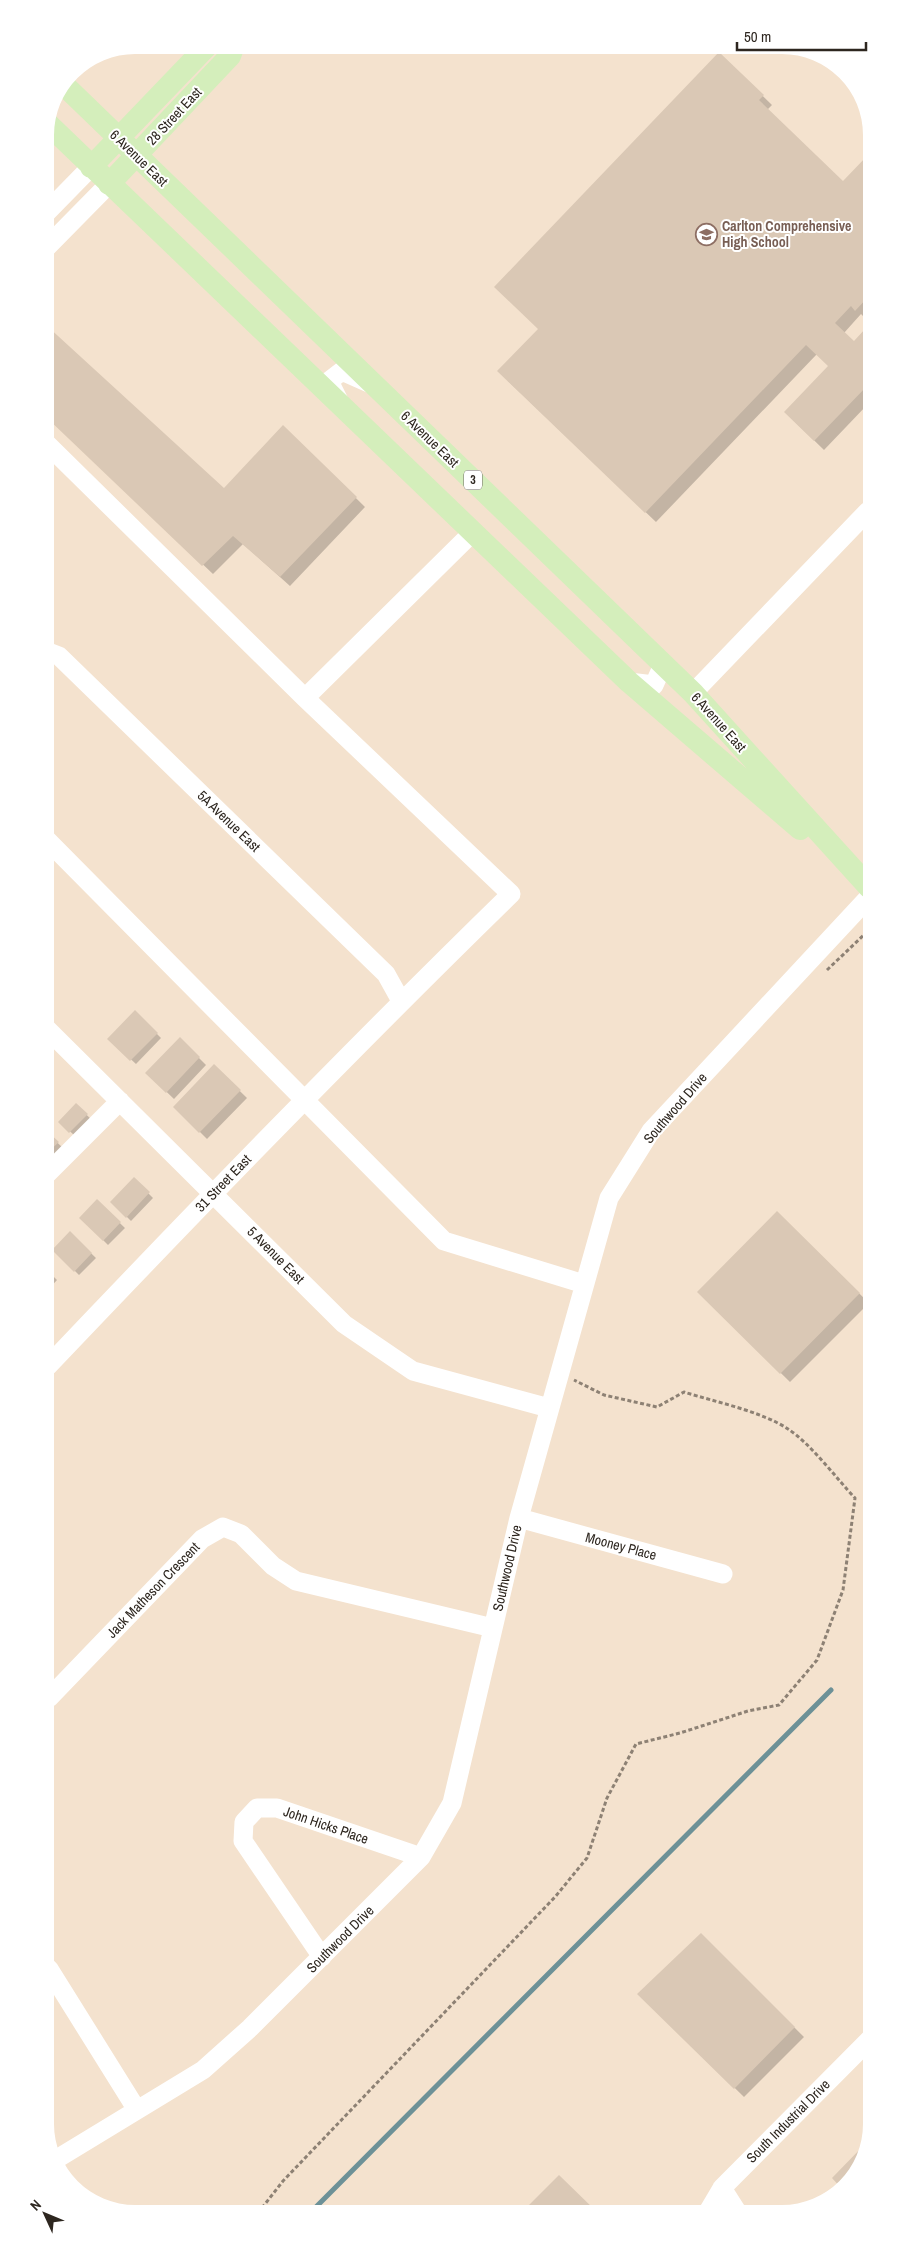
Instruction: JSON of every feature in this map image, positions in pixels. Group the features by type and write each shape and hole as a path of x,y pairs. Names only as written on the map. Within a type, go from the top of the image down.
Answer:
{"main road":[{"name":"28 Street East","path":"91,167 199,54"},
{"name":"28 Street East","path":"109,184 231,54"},
{"name":"6 Avenue East","path":"68,89 693,693 863,881"},
{"name":"6 Avenue East","path":"54,130 629,682 863,883"}],"street":[{"name":"28 Street East","path":"54,205 91,167"},
{"name":"28 Street East","path":"54,241 109,184"},
{"path":"343,408 329,381 342,371 377,387"},
{"path":"54,451 305,698 472,533"},
{"path":"693,693 863,516"},
{"name":"5A Avenue East","path":"54,654 59,656 386,974 401,1002"},
{"path":"629,682 654,685 663,665"},
{"name":"31 Street East","path":"54,1360 305,1099 510,894 305,698"},
{"path":"54,847 444,1241 584,1284"},
{"name":"Southwood Drive","path":"61,2156 203,2070 250,2028 421,1858 452,1803 519,1518 609,1198 651,1131 863,903"},
{"name":"5 Avenue East","path":"54,1036 344,1324 413,1371 549,1408"},
{"path":"54,1168 120,1101"},
{"name":"Mooney Place","path":"519,1518 723,1574"},
{"name":"Jack Matheson Crescent","path":"54,1693 202,1539 223,1527 241,1534 273,1566 296,1581 493,1628"},
{"name":"John Hicks Place","path":"322,1957 244,1841 244,1822 258,1808 277,1808 421,1858"},
{"path":"54,1977 137,2110"},
{"name":"South Industrial Drive","path":"713,2205 722,2188 863,2046"},
{"path":"722,2188 733,2205"}],"building":[{"name":"Carlton Comprehensive High School","path":"717,54 721,54 764,95 759,100 843,181 863,160 863,302 855,311 851,306 835,323 854,341 863,331 863,390 814,441 784,412 828,366 806,345 645,513 497,371 538,329 494,287"},
{"path":"54,332 224,488 283,425 357,497 280,577 233,536 202,566 54,425"},
{"path":"135,1010 158,1033 130,1061 107,1039"},
{"path":"180,1037 200,1057 166,1093 145,1073"},
{"path":"214,1064 241,1090 199,1133 173,1107"},
{"path":"76,1103 88,1114 69,1133 58,1122"},
{"path":"54,1137 59,1142 54,1147"},
{"path":"134,1177 150,1192 126,1218 110,1202"},
{"path":"97,1199 121,1222 103,1241 79,1218"},
{"path":"777,1211 860,1293 780,1374 697,1292"},
{"path":"70,1231 92,1253 74,1272 54,1252 54,1248"},
{"path":"701,1933 795,2027 734,2089 637,1994"},
{"path":"859,2150 847,2174 840,2182 837,2184 832,2178"},
{"path":"559,2175 590,2205 529,2205"}],"waterway":[{"path":"318,2205 831,1690"}],"place":[{"name":"Carlton Comprehensive High School","path":"706,234"}]}
